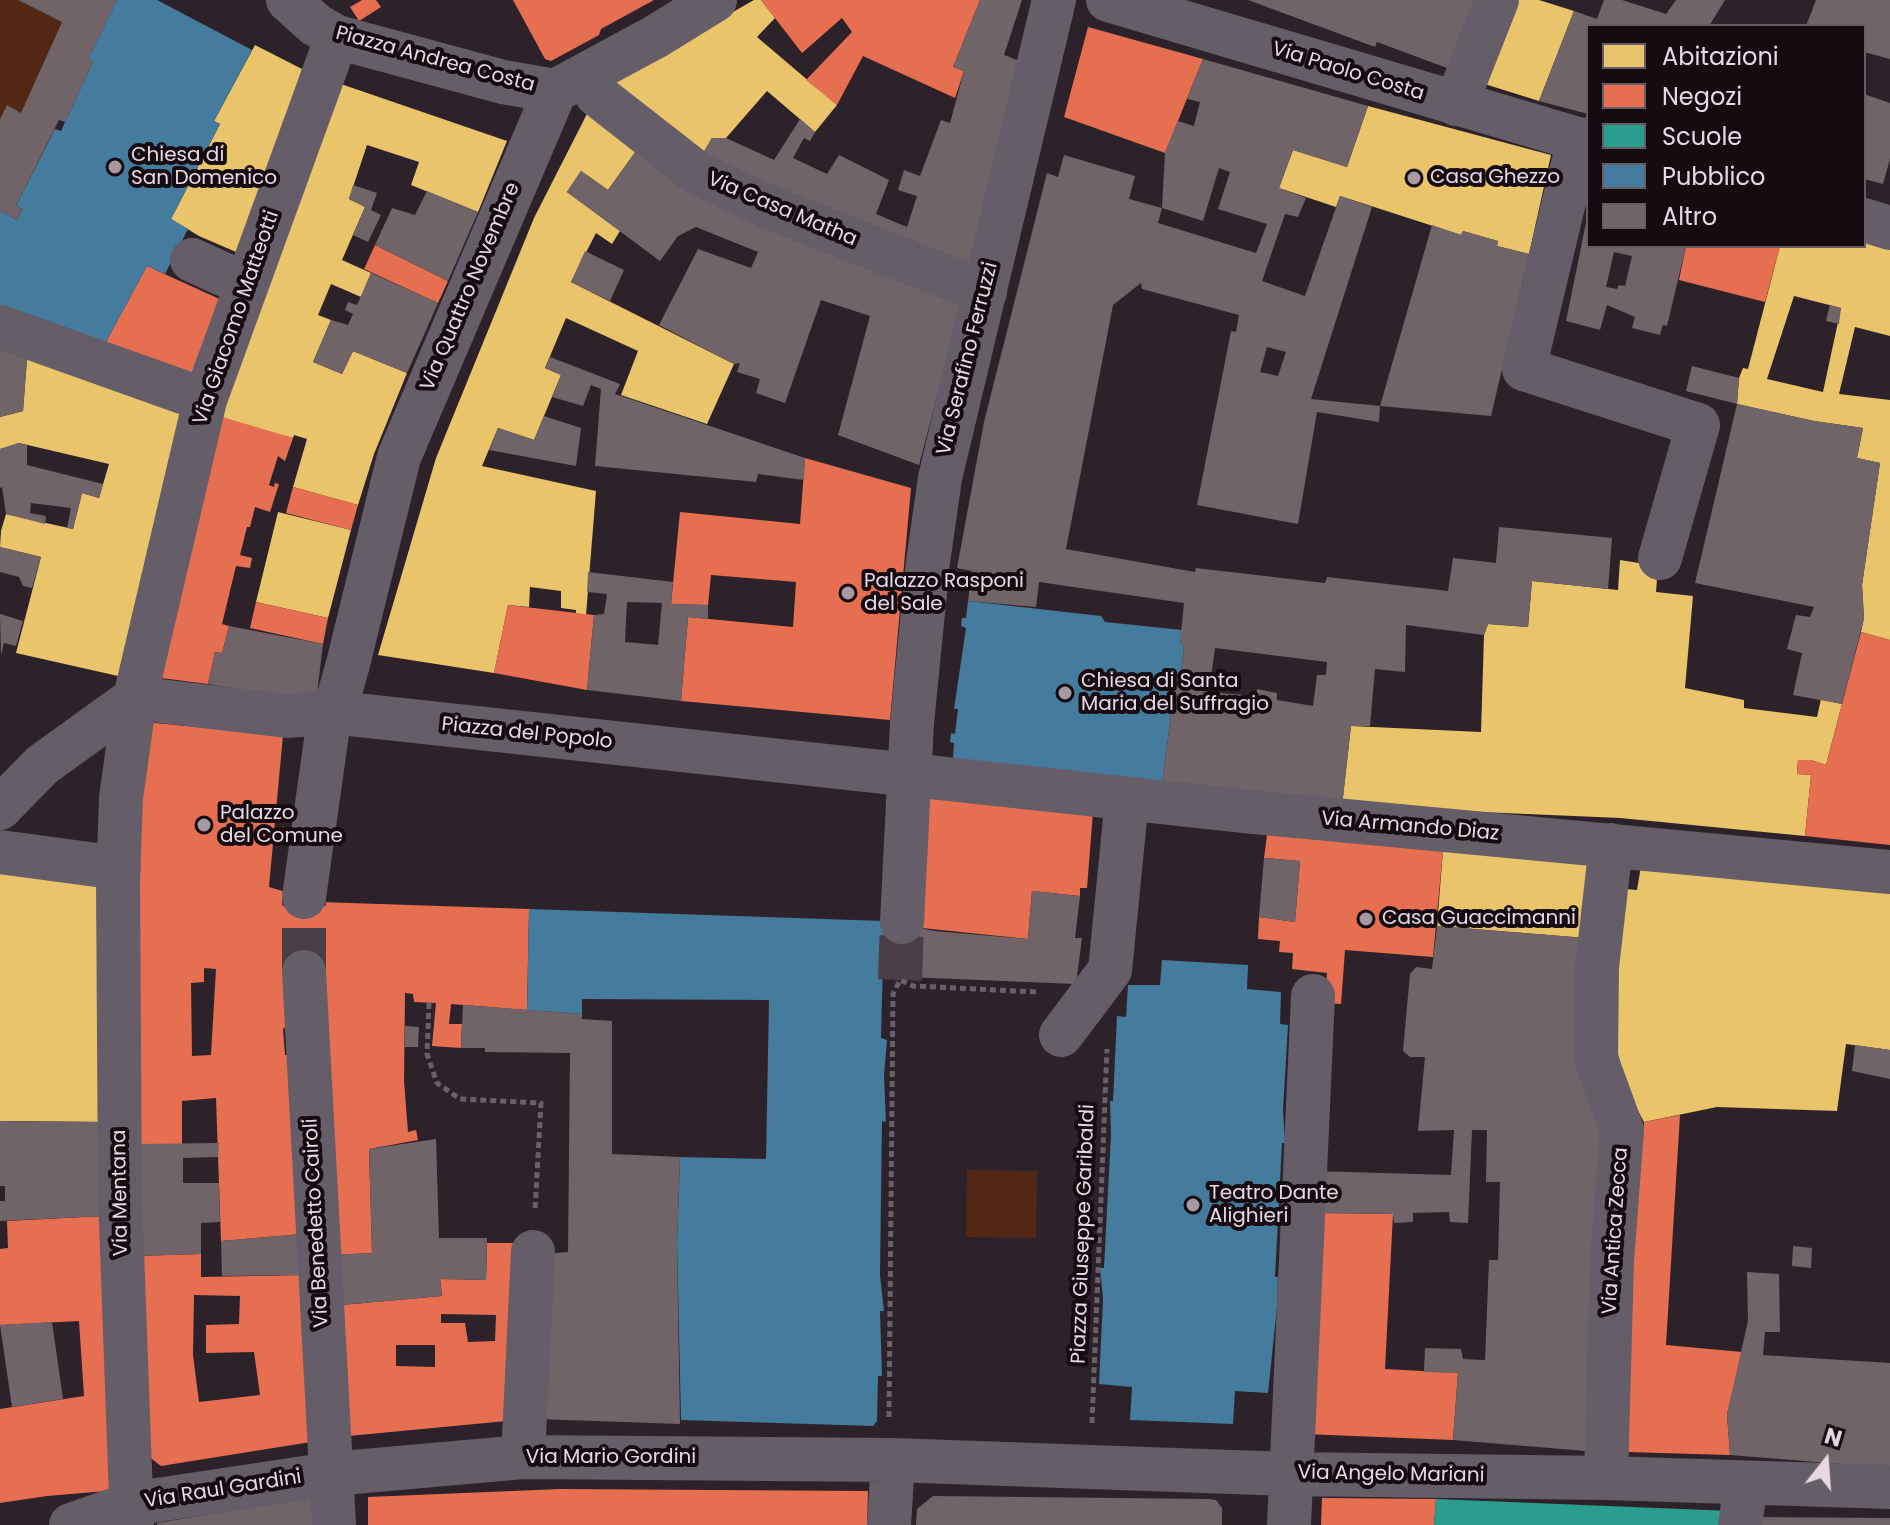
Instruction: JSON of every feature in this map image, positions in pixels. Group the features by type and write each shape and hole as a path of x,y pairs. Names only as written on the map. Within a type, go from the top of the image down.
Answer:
{"street":[{"path":"576,93 655,37 715,0"},
{"name":"Via Serafino Ferruzzi","path":"920,778 912,723 940,478 1054,0"},
{"name":"Via Paolo Costa","path":"1108,0 1584,140"},
{"path":"1456,104 1497,0"},
{"name":"Piazza Andrea Costa","path":"313,21 503,82 576,93"},
{"name":"Via Giacomo Matteotti","path":"118,875 121,798 135,698 205,400 247,285 313,21"},
{"name":"Via Casa Matha","path":"576,93 697,173 766,206 985,292"},
{"name":"Via Quattro Novembre","path":"330,712 339,696 348,664 399,457 576,93"},
{"path":"1584,140 1524,369 1698,425 1660,558"},
{"path":"1866,221 1890,228"},
{"path":"192,260 247,285"},
{"path":"0,327 205,400"},
{"path":"0,808 42,765 135,698"},
{"name":"Piazza del Popolo","path":"135,698 287,716 330,712 920,778"},
{"path":"304,897 330,712"},
{"path":"902,922 920,778"},
{"name":"Via Armando Diaz","path":"920,778 1890,872"},
{"path":"1061,1035 1101,994 1110,970 1127,799"},
{"name":"Via Antica Zecca","path":"1606,1478 1612,1261 1622,1130 1596,1059 1597,967 1611,845"},
{"path":"0,852 118,875"},
{"name":"Via Mentana","path":"118,875 120,1195 132,1515"},
{"name":"Via Benedetto Cairoli","path":"304,972 334,1525"},
{"path":"1289,1525 1313,996"},
{"path":"523,1457 533,1252"},
{"path":"889,1525 891,1441"},
{"name":"Via Angelo Mariani","path":"891,1441 1289,1474 1606,1478 1743,1504 1890,1487"},
{"name":"Via Mario Gordini","path":"331,1474 523,1457 891,1441"},
{"name":"Via Raul Gardini","path":"71,1525 331,1474"}],"path":[{"path":"891,1441 893,994 900,980 913,986 1101,994"},
{"name":"Piazza Giuseppe Garibaldi","path":"1092,1429 1101,994"},
{"path":"429,1003 427,1054 437,1083 460,1099 541,1103 533,1252"}],"shaded area":[{"path":"0,0 18,0 62,22 21,113 7,106 0,119"},
{"path":"967,1170 1037,1171 1036,1238 966,1237"}],"building: Abitazioni":[{"path":"754,0 761,0 775,18 757,37 837,105 815,132 767,91 726,138 712,138 698,162 605,85"},
{"path":"1512,0 1539,0 1574,11 1539,101 1475,81"},
{"path":"255,45 302,69 243,255 199,236 171,219 220,124 214,121"},
{"path":"338,83 507,141 478,212 411,185 419,162 367,145 349,199 365,207 342,260 371,273 361,297 331,284 318,315 331,320 313,362 342,374 353,351 407,373 374,454 358,505 293,487 307,439 252,428 219,416"},
{"name":"Casa Ghezzo","path":"1368,106 1551,155 1529,254 1497,246 1498,241 1463,231 1461,235 1340,196 1336,207 1279,188 1293,150 1347,167"},
{"path":"590,108 641,144 608,190 581,171 567,192 620,231 612,244 596,233 571,282 734,364 707,424 621,395 638,351 566,318 545,368 561,375 534,440 498,428 482,466 596,491 586,615 561,608 561,591 530,587 529,607 508,605 494,673 378,655 436,458 534,218"},
{"path":"1866,240 1890,246 1890,336 1855,327 1839,394 1890,400 1890,640 1861,632 1864,618 1862,585 1880,463 1857,458 1863,428 1737,404 1739,378 1743,368 1748,369 1779,248 1866,248","holes":["1794,296 1841,308 1823,392 1767,379"]},
{"path":"27,359 191,406 118,676 16,653 41,557 0,547 6,514 73,529 82,493 99,498 109,464 19,443 0,449 0,417 23,411"},
{"path":"278,512 351,530 328,618 256,602"},
{"path":"1620,560 1658,566 1656,592 1693,596 1685,688 1744,700 1744,708 1817,717 1821,699 1842,704 1826,765 1798,760 1797,774 1811,775 1805,836 1620,818 1342,806 1351,726 1481,732 1484,635 1488,624 1528,627 1532,581 1618,590"},
{"path":"1443,850 1599,863 1586,938 1437,926"},
{"path":"0,866 106,882 106,1122 0,1121"},
{"path":"1641,866 1890,887 1890,1050 1846,1044 1837,1111 1717,1107 1644,1122 1628,1092 1610,1024 1626,889 1637,890"}],"building: Negozi":[{"path":"362,0 376,0 381,7 359,21 350,7"},
{"path":"513,0 654,0 551,61 545,59"},
{"path":"761,0 980,0 953,67 964,71 955,98 863,56 837,105 806,80 852,32 842,18 802,53"},
{"path":"1088,27 1203,59 1165,153 1064,117"},
{"path":"375,245 448,281 438,303 364,269"},
{"path":"1686,248 1779,248 1765,302 1679,280"},
{"path":"147,266 226,302 201,381 100,353"},
{"path":"219,416 293,438 285,461 278,456 269,485 274,487 275,483 279,484 270,512 255,507 250,527 247,527 240,555 252,558 250,568 236,566 222,624 229,626 222,653 215,652 208,684 153,677"},
{"name":"Palazzo Rasponi del Sale","path":"805,458 911,488 890,720 681,701 688,617 793,627 796,582 711,575 708,605 671,604 680,512 800,524"},
{"path":"293,487 358,505 351,530 286,513"},
{"path":"256,602 328,618 323,644 250,628"},
{"path":"508,605 594,615 587,690 494,673"},
{"path":"1861,632 1890,640 1890,845 1805,836 1811,775 1797,774 1798,760 1826,765"},
{"path":"144,722 283,735 269,887 320,902 529,909 527,1010 451,1004 449,1024 462,1024 461,1048 432,1046 436,1003 414,1002 413,994 405,993 404,1081 408,1132 416,1130 418,1140 369,1149 372,1253 328,1255 286,1026 283,1029 285,1055 288,1055 302,1234 221,1241 216,1098 182,1101 182,1144 136,1144 132,877","holes":["204,968 216,969 211,1055 192,1056 191,983 204,982"]},
{"path":"929,796 1093,812 1087,888 1080,888 1080,896 1032,891 1028,939 922,928"},
{"name":"Casa Guaccimanni","path":"1267,835 1443,850 1433,957 1345,950 1341,1004 1325,1003 1327,973 1292,969 1293,953 1279,952 1280,941 1258,939 1259,917 1295,922 1300,861 1264,858"},
{"path":"1680,1115 1666,1345 1742,1352 1727,1414 1730,1455 1626,1452 1623,1360 1644,1122"},
{"path":"1320,1213 1393,1214 1385,1369 1458,1373 1453,1440 1305,1434"},
{"path":"104,1216 118,1490 0,1503 0,1409 84,1396 79,1321 0,1325 0,1249 8,1248 7,1221"},
{"path":"487,1243 520,1243 517,1420 338,1437 330,1306 442,1296 440,1279 486,1280","holes":["441,1314 496,1315 495,1341 468,1342 465,1323 441,1323","396,1345 435,1345 435,1367 396,1366"]},
{"path":"201,1254 201,1277 305,1275 317,1441 161,1466 148,1456 136,1256","holes":["194,1295 240,1296 239,1324 206,1325 206,1353 254,1352 260,1395 199,1402 193,1355"]},
{"path":"560,1489 868,1491 867,1525 368,1525 368,1497"},
{"path":"1322,1498 1436,1499 1434,1525 1321,1525"}],"building: Scuole":[{"path":"1436,1499 1731,1511 1725,1525 1434,1525"}],"building: Pubblico":[{"path":"117,0 157,0 252,50 214,121 220,124 171,219 188,229 165,274 147,266 100,353 0,312 0,211 17,220 22,209 16,206 55,129 61,131 93,62 88,59"},
{"name":"Chiesa di Santa Maria del Suffragio","path":"968,601 1101,616 1105,622 1182,630 1181,676 1176,676 1162,784 953,759 954,743 950,742 951,733 955,734 958,709 954,709 966,628 961,626 962,618 966,618"},
{"path":"529,909 884,921 881,1038 887,1040 884,1075 886,1122 882,1121 880,1275 884,1311 880,1311 882,1376 878,1376 877,1421 873,1426 681,1420 677,1244 680,1157 766,1159 769,1000 582,999 582,1014 527,1010"},
{"name":"Teatro Dante Alighieri","path":"1162,960 1248,965 1247,989 1281,992 1280,1024 1288,1025 1283,1110 1285,1143 1282,1143 1275,1277 1278,1277 1277,1307 1268,1393 1235,1391 1233,1424 1130,1420 1132,1387 1099,1384 1103,1299 1100,1268 1104,1268 1110,1101 1113,1101 1117,1016 1126,1017 1128,985 1160,985"}],"building: Altro":[{"path":"18,0 117,0 88,59 93,62 65,122 59,120 16,206 22,209 17,220 0,211 0,119 7,105 21,113 62,22"},
{"path":"980,0 1022,0 1004,55 1022,62 967,279 698,162 712,138 726,138 774,160 800,119 815,132 810,141 804,138 793,158 827,174 839,155 889,180 876,214 907,227 917,196 898,190 904,170 920,176 941,120 950,123 964,71 953,67"},
{"path":"1248,0 1487,0 1455,71 1377,42 1375,47"},
{"path":"1604,0 1622,0 1666,14 1676,0 1725,0 1710,24 1586,24 1586,113 1539,101 1574,11 1597,19"},
{"path":"1816,0 1890,0 1890,59 1866,53 1866,24 1807,24"},
{"path":"1203,59 1368,106 1347,167 1293,150 1279,188 1306,198 1298,217 1285,214 1262,281 1305,296 1340,196 1372,207 1311,399 1380,406 1379,422 1317,412 1298,524 1197,505 1231,331 1236,332 1239,315 1142,289 1141,283 1113,305 1066,549 1195,572 1196,568 1325,583 1327,577 1448,591 1453,558 1496,563 1499,527 1612,538 1608,589 1532,581 1528,627 1488,624 1484,635 1406,625 1405,672 1375,669 1370,726 1351,726 1342,806 1162,784 1176,676 1181,676 1184,603 1039,582 1036,607 968,601 972,571 957,568 984,422 1047,173 1058,177 1064,155 1135,176 1129,199 1162,208 1165,152 1178,121 1194,126 1200,102 1187,99","holes":["1219,168 1230,172 1218,209 1267,224 1256,253 1158,223 1162,208 1203,221","1267,347 1286,352 1278,376 1260,372","1215,648 1327,662 1326,675 1317,675 1313,706 1277,700 1277,693 1257,689 1256,696 1209,692"]},
{"path":"1866,95 1890,103 1890,159 1883,184 1866,180"},
{"path":"641,144 964,294 919,465 838,435 870,316 821,300 785,403 756,393 760,379 737,372 740,363 734,364 659,325 698,249 751,268 758,252 696,227 678,236 660,261 567,192 581,171 608,190"},
{"path":"353,185 377,193 371,210 381,215 368,242 353,235 365,207 349,199"},
{"path":"427,191 478,212 448,281 375,245 392,208 415,215"},
{"path":"1586,223 1586,248 1686,248 1667,326 1663,325 1660,335 1632,328 1635,317 1607,305 1600,330 1566,321","holes":["1614,252 1632,256 1625,286 1619,285 1617,289 1606,287"]},
{"path":"1432,225 1461,235 1463,231 1498,241 1497,246 1529,254 1491,416 1380,406"},
{"path":"585,251 624,270 610,301 571,282"},
{"path":"371,273 438,303 407,373 353,351 342,374 313,362 331,320 348,325 353,314 345,310 348,302 357,305"},
{"path":"1830,305 1841,308 1839,324 1826,321"},
{"path":"0,346 27,359 23,411 0,417"},
{"path":"550,357 620,384 615,394 805,458 804,480 758,474 756,482 595,466 601,389 591,385 583,406 552,397 561,375 545,368"},
{"path":"1692,366 1739,378 1737,404 1686,391"},
{"path":"1737,404 1863,428 1857,458 1880,463 1862,585 1864,618 1842,704 1793,695 1802,653 1787,649 1796,615 1810,617 1814,607 1695,583"},
{"path":"544,416 581,428 576,466 489,450 498,428 534,440"},
{"path":"19,443 27,445 27,465 103,484 99,498 82,493 73,529 67,528 71,508 31,503 30,513 46,516 45,524 6,514 0,488 0,449"},
{"path":"0,547 41,557 32,588 23,586 19,577 0,572"},
{"path":"588,572 673,582 671,604 708,605 708,619 688,617 681,701 587,690 594,615 604,614 607,594 587,592","holes":["627,602 662,603 658,645 625,642"]},
{"path":"0,614 23,621 16,646 4,643 1,655"},
{"path":"229,626 323,644 316,702 208,684 215,652 222,653"},
{"path":"1264,858 1300,861 1295,922 1259,917"},
{"path":"1032,891 1080,896 1075,938 1082,938 1076,984 882,976 884,921 934,931 1028,939"},
{"path":"1437,926 1586,938 1602,1128 1598,1452 1453,1440 1458,1373 1424,1372 1425,1348 1461,1349 1463,1359 1485,1360 1489,1260 1498,1260 1500,1182 1486,1182 1487,1130 1472,1130 1468,1223 1450,1222 1449,1212 1413,1213 1413,1222 1394,1223 1393,1214 1320,1213 1313,1171 1451,1175 1454,1130 1418,1131 1425,1057 1410,1057 1403,1051 1410,974 1416,967 1432,969"},
{"path":"463,1005 582,1014 582,1019 612,1021 612,1154 680,1157 677,1244 680,1424 538,1419 543,1254 568,1252 570,1053 485,1052 485,1048 461,1048"},
{"path":"405,1026 419,1027 418,1047 405,1047"},
{"path":"1855,1045 1890,1050 1890,1079 1852,1071"},
{"path":"0,1121 106,1122 104,1216 0,1221 0,1201 5,1201 5,1186 0,1186"},
{"path":"436,1139 439,1238 487,1238 486,1280 440,1279 442,1296 330,1306 328,1255 372,1253 369,1149"},
{"path":"219,1143 218,1157 183,1158 183,1183 219,1183 220,1222 201,1223 201,1254 136,1256 136,1144"},
{"path":"302,1234 305,1275 222,1276 221,1241"},
{"path":"1793,1246 1812,1248 1811,1268 1792,1266"},
{"path":"1747,1272 1779,1274 1780,1332 1765,1332 1763,1355 1890,1363 1890,1468 1730,1455 1727,1414 1748,1321"},
{"path":"52,1322 63,1399 12,1407 0,1325"},
{"path":"317,1496 319,1525 157,1525 157,1523"},
{"path":"933,1496 1208,1499 1216,1500 1222,1508 1222,1525 916,1525 917,1509"},
{"path":"1753,1517 1890,1518 1890,1525 1752,1525"}],"tunnel":[{"path":"304,897 304,972"},
{"path":"900,980 902,922"}],"place":[{"name":"Chiesa di San Domenico","path":"115,167"},
{"name":"Casa Ghezzo","path":"1414,178"},
{"name":"Palazzo Rasponi del Sale","path":"848,593"},
{"name":"Chiesa di Santa Maria del Suffragio","path":"1065,693"},
{"name":"Palazzo del Comune","path":"204,825"},
{"name":"Casa Guaccimanni","path":"1366,919"},
{"name":"Teatro Dante Alighieri","path":"1193,1205"}]}
